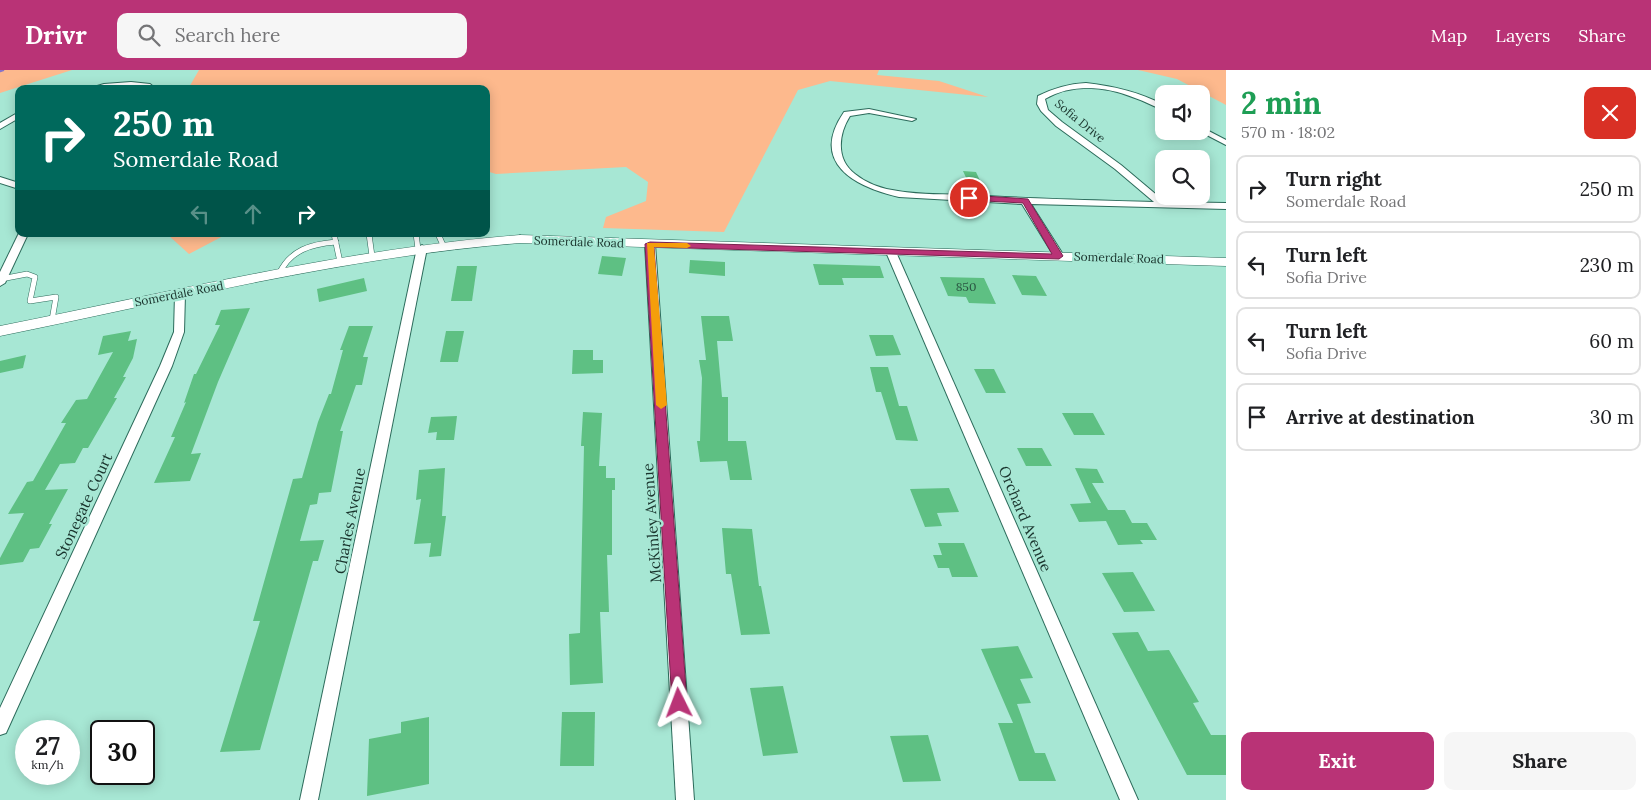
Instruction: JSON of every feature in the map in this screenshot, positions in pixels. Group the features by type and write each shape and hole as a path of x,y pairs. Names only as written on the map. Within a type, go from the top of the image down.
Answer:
{"main road":[{"name":"Somerdale Road","path":"0,331 279,274 420,248 440,240 520,239 1226,262"}],"street":[{"path":"122,85 140,85"},
{"name":"Sofia Drive","path":"1155,103 1144,97 1122,90 1098,87 1065,87 1050,91 1041,98 1041,104 1045,110 1059,124 1155,198"},
{"path":"912,119 869,111 847,114 841,122 835,152 840,164 848,173 879,190 932,196 1025,201 1155,204"},
{"path":"0,127 15,117"},
{"path":"1210,134 1226,144"},
{"path":"0,180 15,185"},
{"path":"1025,201 1059,256"},
{"path":"1194,205 1226,206"},
{"path":"1,281 22,237"},
{"name":"McKinley Avenue","path":"650,244 685,800"},
{"name":"Charles Avenue","path":"310,800 420,248"},
{"name":"Orchard Avenue","path":"891,252 1129,800"},
{"name":"Stonegate Court","path":"0,727 166,366 179,332 180,294"}],"lane":[{"path":"335,237 340,262"},
{"path":"369,237 372,256"},
{"path":"417,237 420,248"},
{"path":"279,274 285,260 295,251 310,246 336,242"},
{"path":"1,281 27,274 36,277 30,301 56,297 52,320"}],"shaded area":[{"path":"0,70 72,70 25,85 15,85 15,88 0,93"},
{"path":"199,70 879,70 877,75 939,81 988,97 830,81 798,90 724,232 603,228 606,217 646,201 648,182 626,167 496,174 490,172 490,85 190,85"},
{"path":"1138,70 1226,70 1226,105 1210,97 1210,85 1188,85 1177,79"},
{"path":"170,237 221,237 189,254"}],"building":[{"path":"963,171 976,172 982,185 969,184"},
{"path":"602,256 626,258 622,276 598,274"},
{"path":"690,260 725,262 725,276 689,273"},
{"path":"813,264 880,266 884,278 842,278 844,285 819,285"},
{"path":"457,266 477,266 472,301 451,301"},
{"path":"1012,275 1036,276 1047,296 1022,295"},
{"path":"940,277 984,278 996,304 969,303 966,297 948,296"},
{"path":"364,278 367,291 319,302 317,289"},
{"path":"250,308 218,382 191,454 201,453 190,481 154,483 175,437 171,437 186,402 184,403 194,374 196,374 220,325 215,325 221,310"},
{"path":"701,316 729,316 733,341 717,341 722,397 728,397 728,441 746,441 752,480 730,480 727,461 700,462 697,441 700,441 702,378 699,360 706,360"},
{"path":"349,326 373,326 363,357 368,357 362,385 356,385 340,431 343,431 331,492 319,493 317,504 310,505 300,541 324,540 318,561 313,561 260,750 220,752 260,621 253,621 293,479 302,478 318,422 329,394 331,394 343,350 340,350"},
{"path":"131,331 128,341 137,339 133,358 123,377 126,377 114,398 117,398 88,448 83,448 75,463 60,464 45,490 68,489 49,524 52,524 39,548 30,549 23,562 0,565 0,558 24,513 8,514 27,482 33,481 66,423 61,423 76,400 87,399 113,352 98,355 103,336"},
{"path":"446,331 464,331 458,362 440,362"},
{"path":"869,335 893,335 901,355 876,356"},
{"path":"573,350 593,350 593,360 603,360 603,373 572,374"},
{"path":"26,355 23,368 0,373 0,361"},
{"path":"870,367 888,367 899,406 907,406 918,441 896,440 881,392 876,392"},
{"path":"974,369 994,369 1006,393 986,393"},
{"path":"583,412 602,413 599,466 606,466 606,478 615,478 615,490 612,490 612,555 607,555 609,612 600,612 603,683 570,685 569,634 580,633 584,446 581,446"},
{"path":"1062,413 1093,413 1105,435 1074,435"},
{"path":"457,416 454,440 436,440 437,432 428,433 431,417"},
{"path":"1017,448 1042,448 1052,466 1026,466"},
{"path":"445,468 442,516 446,516 441,556 429,557 431,543 414,544 421,499 416,500 419,470"},
{"path":"1075,468 1097,469 1104,483 1092,483 1108,510 1125,510 1132,523 1147,523 1157,540 1140,540 1143,544 1118,545 1106,521 1079,522 1070,504 1091,503"},
{"path":"949,488 959,512 937,513 942,526 925,527 910,489"},
{"path":"722,528 752,529 759,586 761,586 770,634 741,635 731,574 726,574"},
{"path":"938,543 964,543 978,577 952,577 949,568 938,568 933,555 942,555"},
{"path":"1133,572 1155,611 1124,612 1102,573"},
{"path":"1138,632 1148,651 1169,650 1199,702 1193,703 1211,735 1226,735 1226,775 1187,775 1112,633"},
{"path":"1018,646 1033,678 1020,679 1031,703 1017,704 1035,753 1045,753 1056,781 1019,781 998,723 1013,723 981,649"},
{"path":"783,686 798,753 763,756 750,688"},
{"path":"562,712 595,712 594,766 560,766"},
{"path":"429,717 429,784 367,796 369,739 401,733 401,722"},
{"path":"928,735 941,781 903,782 890,736"}],"slow traffic":[{"path":"661,405 650,244 687,246"}],"route":[{"path":"679,703 650,244 1059,256 1025,201 969,198"}]}
